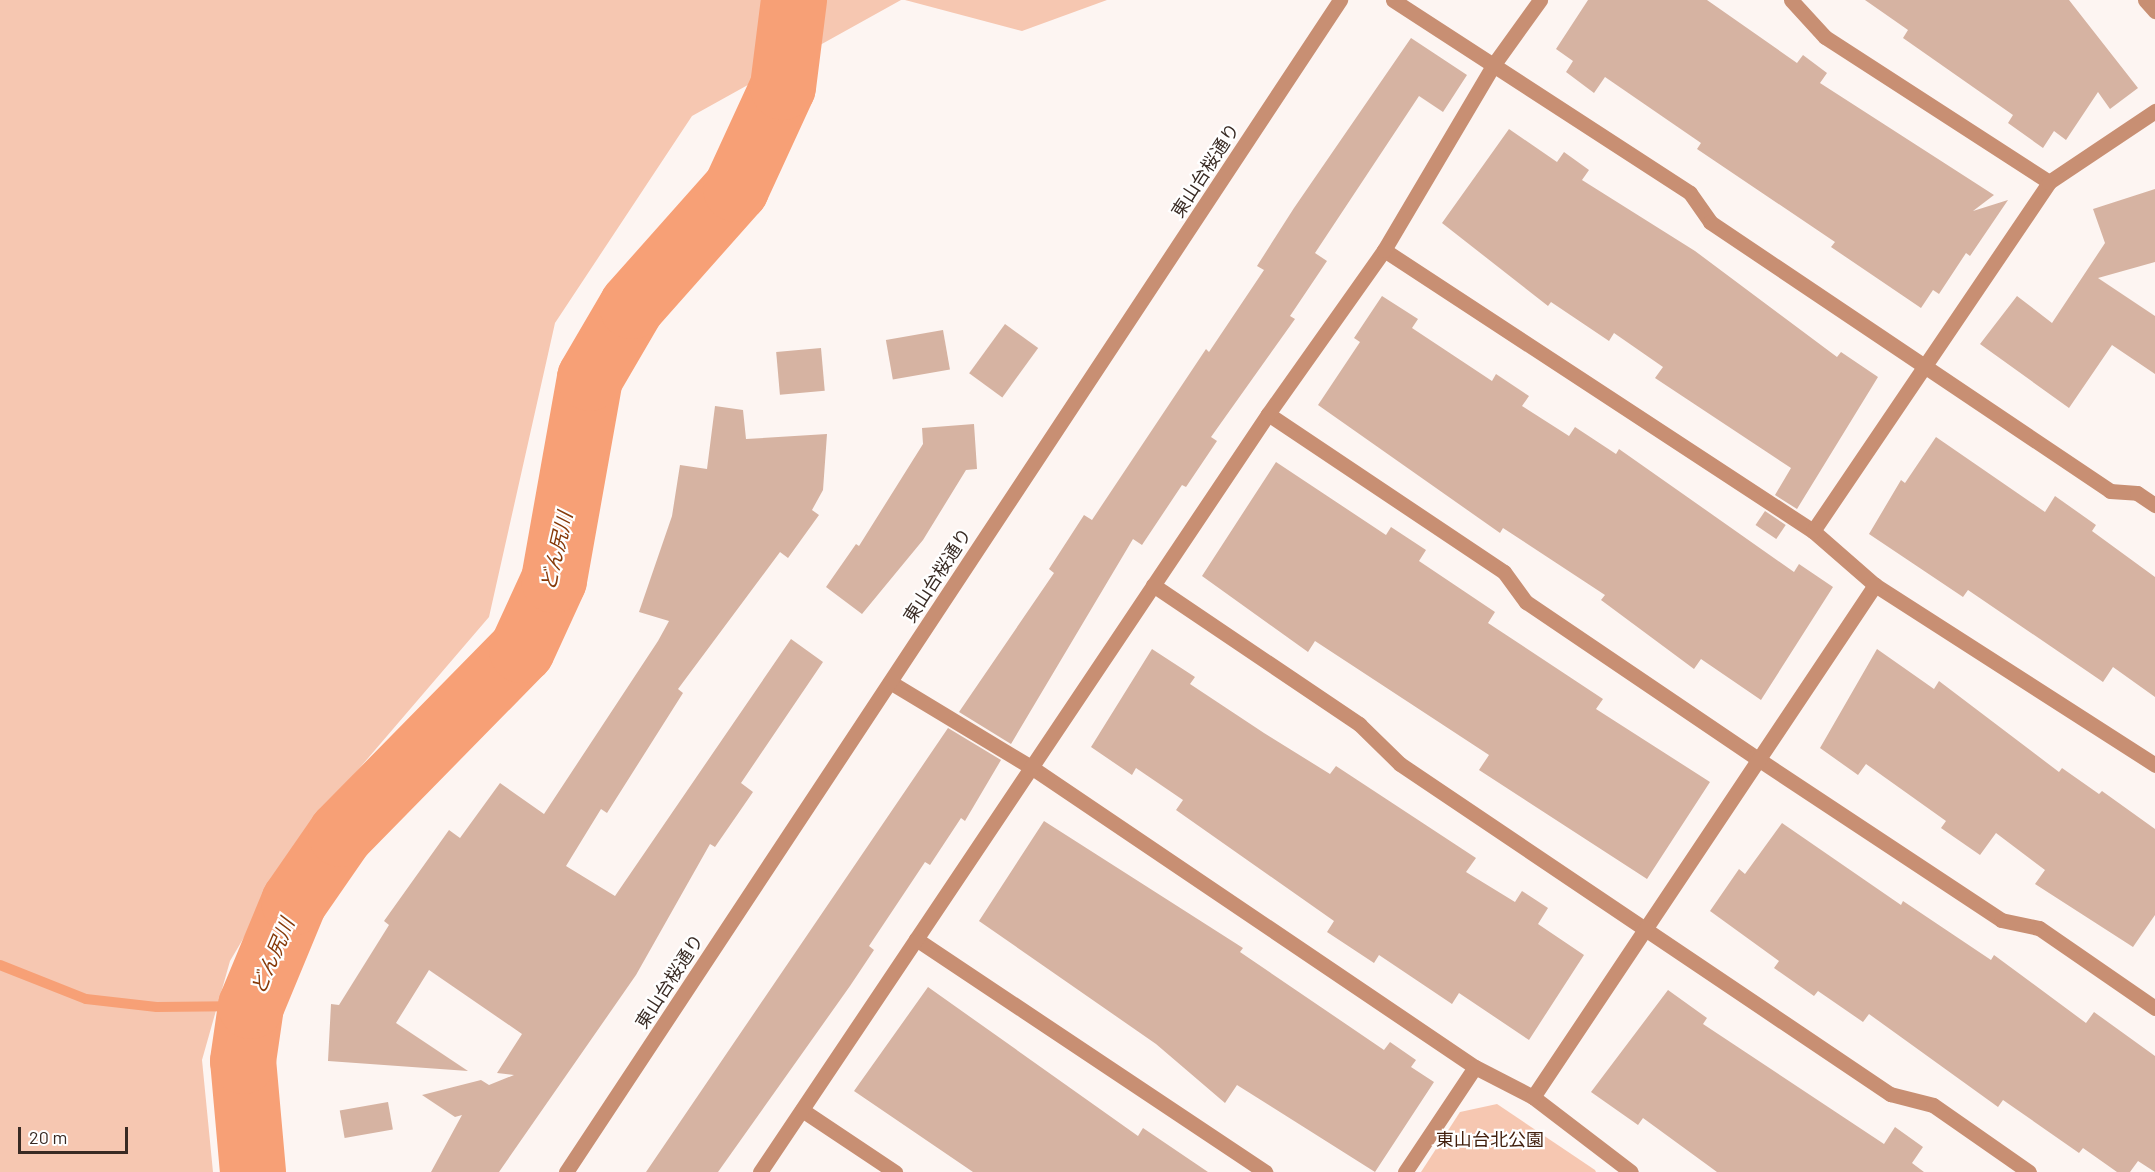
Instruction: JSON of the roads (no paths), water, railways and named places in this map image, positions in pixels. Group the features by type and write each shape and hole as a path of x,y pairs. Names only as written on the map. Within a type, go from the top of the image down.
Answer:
{"street":[{"name":"東山台桜通り","path":"566,1172 1340,0"},
{"path":"1393,0 1690,193 1710,222 1927,363 2110,491 2138,493 2155,505"},
{"path":"760,1172 1268,414 1384,250 1494,64 1540,0"},
{"path":"1791,0 1825,37 2049,182"},
{"path":"2145,0 2155,10"},
{"path":"1813,531 2049,182 2155,111"},
{"path":"1384,250 1813,531 1875,585 2155,765"},
{"path":"1268,414 1504,572 1526,602 1755,757 2001,920 2038,928 2155,1008"},
{"path":"1153,585 1359,724 1400,764 1645,926 1890,1094 1933,1105 2029,1172"},
{"path":"1533,1097 1755,757 1875,585"},
{"path":"890,682 1031,767 1475,1067 1533,1097 1631,1172"},
{"path":"916,939 1266,1172"},
{"path":"1405,1172 1475,1067"},
{"path":"802,1110 895,1172"}],"waterway":[{"name":"どん尻川","path":"253,1172 243,1061 251,1006 294,902 341,834 522,650 554,580 590,378 632,306 736,189 783,87 794,0"},
{"path":"0,965 86,999 157,1007 251,1006"}],"park label":[{"name":"東山台北公園","path":"1490,1139"}]}
